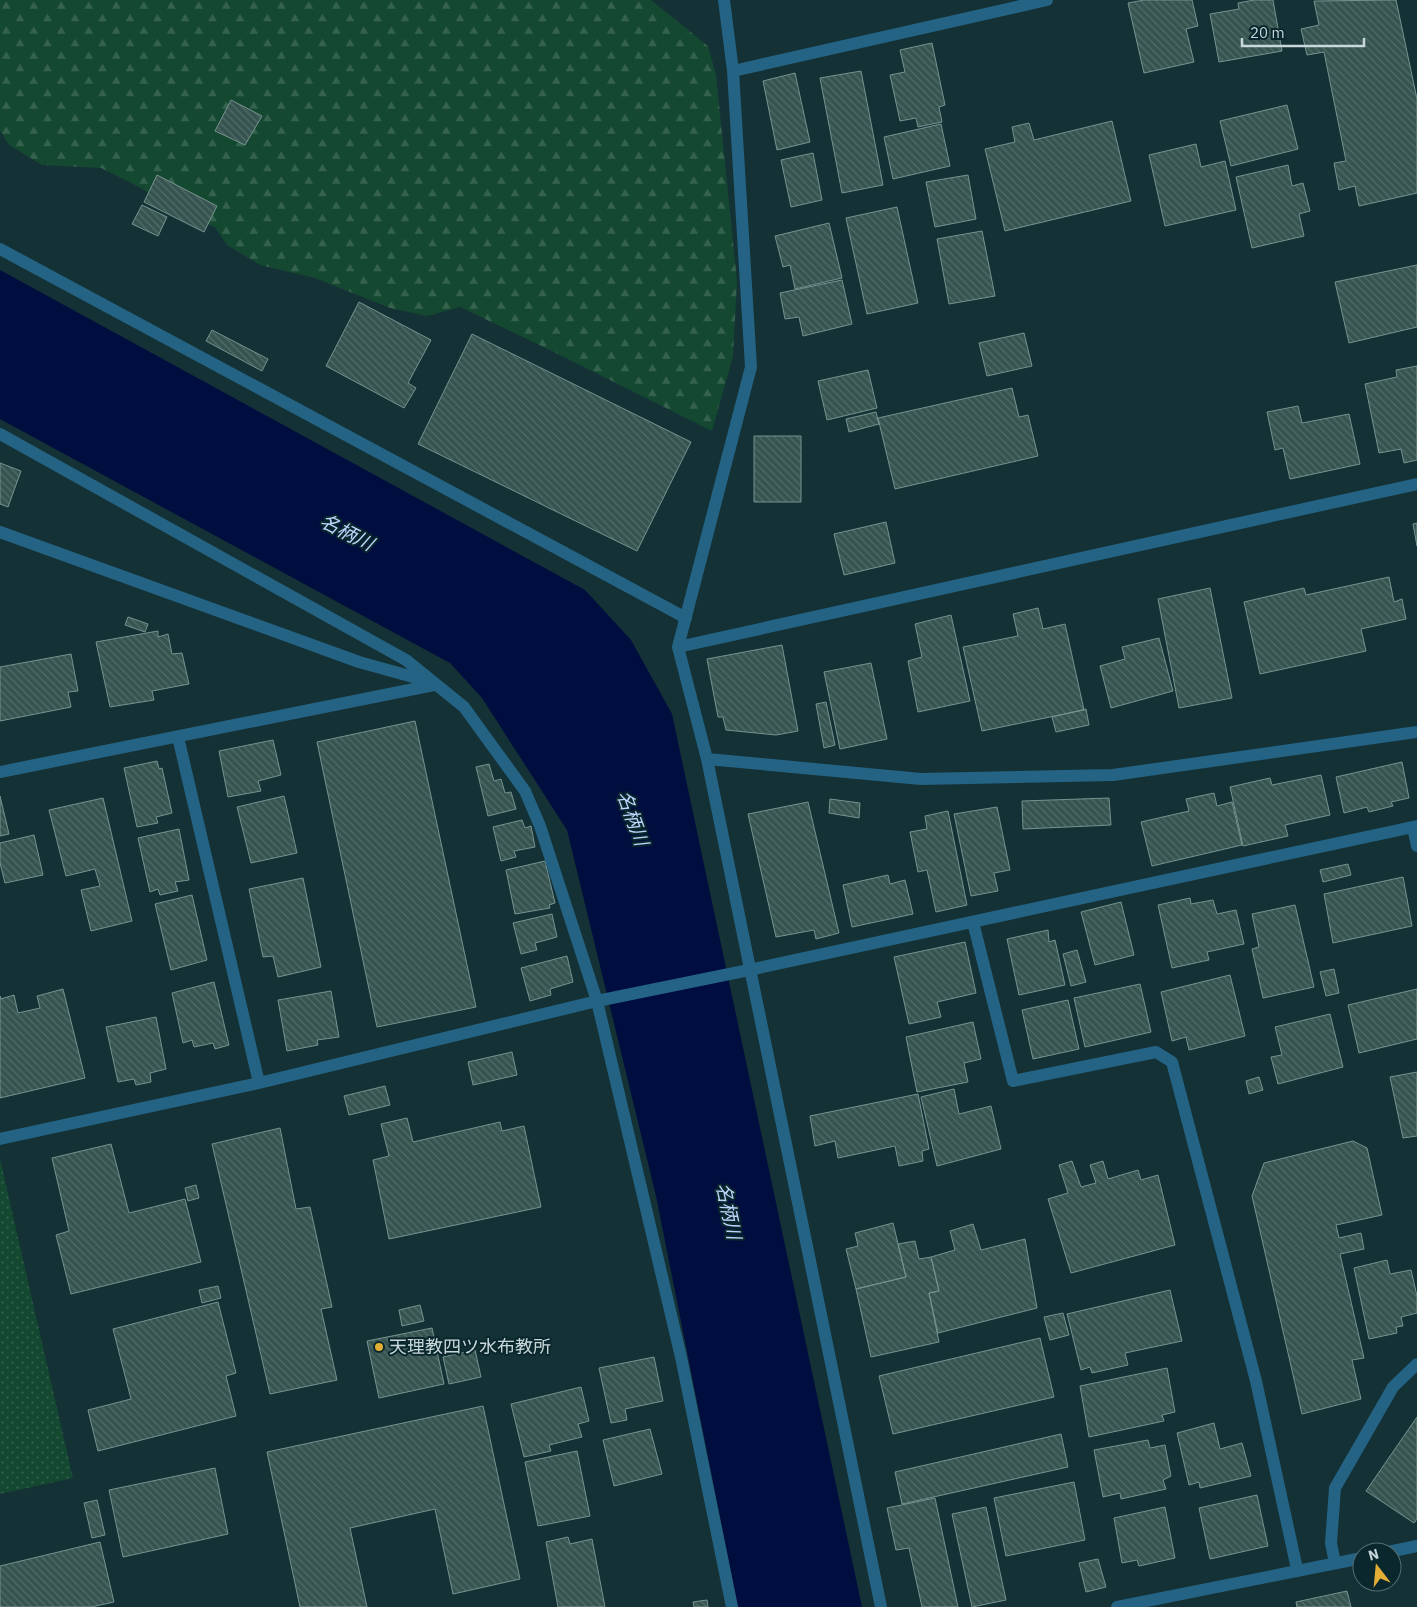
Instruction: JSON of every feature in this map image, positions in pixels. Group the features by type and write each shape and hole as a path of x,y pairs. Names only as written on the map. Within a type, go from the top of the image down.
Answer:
{"street":[{"path":"724,0 733,71 751,367 678,647 707,759 881,1607"},
{"path":"733,71 1047,0"},
{"path":"0,249 686,618"},
{"path":"0,434 406,660 438,684 464,707 525,791 540,826 597,1001 681,1357 732,1607"},
{"path":"678,647 1417,484"},
{"path":"0,532 359,662 438,684"},
{"path":"0,772 438,684"},
{"path":"707,759 921,779 1113,774 1417,732"},
{"path":"178,737 258,1083"},
{"path":"0,1139 258,1083 597,1001 1415,827 1417,846"},
{"path":"973,922 1013,1080 1156,1052 1172,1062 1256,1381 1297,1569"},
{"path":"1335,1563 1331,1543 1336,1488 1393,1387 1417,1364"},
{"path":"1402,1549 1417,1546"},
{"path":"1117,1607 1297,1569 1352,1560"}],"green space":[{"path":"0,0 651,0 708,46 716,75 737,281 733,356 712,431 460,307 427,316 390,308 315,278 260,265 227,245 215,227 175,211 141,188 101,168 42,165 9,145 0,131"},
{"path":"0,1159 73,1478 0,1494"}],"water":[{"name":"名柄川","path":"0,270 585,590 631,640 672,714 862,1607 738,1607 656,1196 567,830 482,698 450,663 0,419"}],"building":[{"path":"1144,0 1192,0 1198,26 1186,29 1194,62 1144,73 1128,3"},
{"path":"1254,0 1273,0 1282,51 1219,62 1210,14 1239,9 1238,3"},
{"path":"1396,0 1417,99 1417,193 1359,206 1355,186 1339,190 1334,163 1346,161 1324,52 1307,55 1301,29 1319,25 1314,1"},
{"path":"932,43 945,105 939,107 942,122 918,127 916,118 900,121 890,75 905,72 900,50"},
{"path":"861,71 883,185 842,193 820,78"},
{"path":"795,73 810,142 777,150 763,81"},
{"path":"231,100 262,116 245,145 215,131"},
{"path":"1287,105 1298,149 1231,166 1220,121"},
{"path":"1112,121 1131,201 1005,231 985,149 1015,142 1012,127 1029,123 1034,140"},
{"path":"941,124 950,166 893,179 884,137"},
{"path":"1196,144 1201,167 1225,161 1236,210 1165,226 1149,155"},
{"path":"813,153 822,200 791,207 781,160"},
{"path":"1288,165 1292,186 1303,183 1310,211 1299,214 1304,236 1252,248 1236,177"},
{"path":"157,175 217,206 204,232 144,202"},
{"path":"968,175 976,219 935,227 926,182"},
{"path":"142,205 167,217 158,236 132,224"},
{"path":"897,207 918,303 867,314 846,218"},
{"path":"829,223 842,278 795,289 790,265 783,267 775,236"},
{"path":"982,231 995,296 949,304 937,239"},
{"path":"1417,265 1417,327 1349,343 1335,282"},
{"path":"842,280 852,324 803,336 799,317 785,319 780,293"},
{"path":"359,302 431,340 408,383 416,388 404,408 326,366"},
{"path":"212,330 268,359 262,371 206,341"},
{"path":"1024,333 1032,366 987,376 979,343"},
{"path":"472,334 691,442 637,551 418,444"},
{"path":"1417,366 1417,460 1404,463 1401,449 1379,453 1365,384 1397,377 1396,370"},
{"path":"868,370 877,408 827,420 818,381"},
{"path":"1012,388 1019,417 1028,415 1038,456 895,489 878,418"},
{"path":"1298,406 1302,423 1349,414 1360,464 1290,479 1283,448 1275,450 1267,412"},
{"path":"876,412 879,424 849,432 846,419"},
{"path":"754,436 801,436 801,502 754,502"},
{"path":"0,463 21,471 8,507 0,504"},
{"path":"886,522 895,563 844,575 834,534"},
{"path":"1417,523 1417,546 1413,524"},
{"path":"1389,577 1394,602 1402,599 1406,619 1361,629 1366,651 1260,674 1244,602 1304,588 1306,595"},
{"path":"1210,588 1232,698 1179,708 1158,599"},
{"path":"1038,608 1043,629 1065,624 1084,710 982,731 963,647 1018,636 1013,614"},
{"path":"951,615 970,701 918,712 908,661 922,657 915,624"},
{"path":"128,617 148,624 145,632 125,625"},
{"path":"158,631 158,637 168,634 172,654 182,653 189,684 152,691 154,700 110,707 96,642"},
{"path":"1159,638 1173,691 1111,708 1100,666 1125,659 1122,647"},
{"path":"782,645 798,731 776,735 726,730 723,717 718,717 707,659"},
{"path":"71,654 78,691 68,692 71,707 0,721 0,667"},
{"path":"871,663 887,739 840,749 824,672"},
{"path":"826,702 835,745 824,748 816,704"},
{"path":"1086,709 1089,725 1056,732 1052,717"},
{"path":"415,721 476,1007 377,1027 317,742"},
{"path":"273,740 281,775 258,781 261,791 228,797 219,751"},
{"path":"157,761 159,769 162,768 172,813 156,817 158,823 137,827 124,768"},
{"path":"1402,762 1409,798 1391,802 1393,806 1369,812 1367,807 1344,813 1336,777"},
{"path":"489,764 494,781 501,779 505,793 511,792 516,809 488,816 476,767"},
{"path":"1321,775 1330,815 1285,825 1288,836 1243,846 1230,787 1270,778 1272,785"},
{"path":"1214,793 1217,806 1232,802 1242,845 1152,866 1141,822 1189,811 1186,799"},
{"path":"0,796 9,834 0,836"},
{"path":"284,796 297,853 251,863 237,807"},
{"path":"103,798 132,921 91,931 81,890 100,886 95,869 66,876 49,810"},
{"path":"1109,798 1111,825 1023,829 1022,801"},
{"path":"830,799 860,803 859,818 829,813"},
{"path":"808,802 839,933 816,939 814,930 776,937 748,814"},
{"path":"997,807 1010,870 994,873 998,891 971,896 954,814"},
{"path":"948,811 967,905 936,912 927,870 918,872 910,832 927,829 925,816"},
{"path":"522,820 525,828 531,826 535,847 514,851 516,857 501,861 493,827"},
{"path":"179,829 189,880 175,882 178,891 160,895 158,889 150,892 138,838"},
{"path":"34,835 43,875 5,883 0,863 0,843"},
{"path":"545,861 555,903 549,905 550,908 515,914 506,870"},
{"path":"1348,864 1351,875 1323,882 1320,870"},
{"path":"888,875 890,884 905,880 913,914 852,927 843,885"},
{"path":"1403,877 1412,926 1333,943 1324,894"},
{"path":"303,878 321,967 278,977 273,956 263,957 249,889"},
{"path":"192,895 207,960 171,970 155,904"},
{"path":"1190,898 1191,904 1213,900 1217,914 1236,910 1244,944 1207,952 1209,960 1172,968 1158,905"},
{"path":"1121,902 1134,955 1095,965 1081,912"},
{"path":"1295,905 1314,987 1263,998 1252,949 1259,947 1252,914"},
{"path":"552,914 557,937 535,943 537,950 521,954 513,923"},
{"path":"1048,930 1049,942 1055,940 1065,985 1019,995 1007,939"},
{"path":"965,942 976,993 937,1002 941,1017 909,1024 894,957"},
{"path":"1077,950 1086,982 1071,986 1063,954"},
{"path":"567,956 573,982 550,989 551,995 530,1001 521,968"},
{"path":"1334,969 1339,993 1326,996 1320,972"},
{"path":"1230,975 1245,1036 1189,1050 1186,1037 1172,1041 1161,992"},
{"path":"214,982 229,1045 215,1049 213,1043 194,1047 192,1040 183,1043 172,993"},
{"path":"1140,984 1151,1032 1085,1047 1074,998"},
{"path":"63,989 85,1078 0,1098 0,996 1,999 14,995 18,1013 40,1008 37,996"},
{"path":"1417,989 1417,1039 1359,1053 1348,1005"},
{"path":"331,991 339,1037 317,1040 318,1045 287,1051 278,1000"},
{"path":"1068,1000 1079,1049 1033,1059 1022,1010"},
{"path":"1330,1014 1343,1067 1278,1084 1271,1057 1282,1055 1275,1027"},
{"path":"156,1017 166,1069 150,1073 151,1082 136,1085 134,1079 118,1082 106,1027"},
{"path":"973,1022 981,1059 964,1063 968,1082 917,1092 906,1037"},
{"path":"512,1052 517,1075 473,1085 468,1062"},
{"path":"1417,1072 1417,1136 1403,1138 1390,1077"},
{"path":"1259,1077 1263,1090 1249,1094 1246,1081"},
{"path":"385,1086 390,1105 349,1115 344,1096"},
{"path":"954,1089 959,1114 991,1106 1001,1149 937,1166 921,1097"},
{"path":"918,1094 929,1149 922,1151 923,1161 899,1166 895,1146 838,1158 835,1141 815,1146 810,1116"},
{"path":"407,1118 413,1142 500,1122 502,1131 524,1126 541,1207 389,1239 373,1160 389,1156 381,1124"},
{"path":"280,1128 296,1209 310,1207 332,1307 321,1309 337,1380 270,1394 212,1144"},
{"path":"1353,1141 1367,1148 1382,1215 1336,1225 1339,1238 1361,1233 1364,1249 1340,1254 1364,1358 1352,1360 1361,1399 1302,1414 1252,1196 1264,1163"},
{"path":"111,1144 129,1213 185,1199 201,1262 71,1294 56,1235 69,1231 52,1158"},
{"path":"1072,1161 1081,1187 1096,1183 1090,1165 1103,1161 1108,1179 1138,1170 1141,1180 1158,1175 1175,1245 1071,1273 1048,1199 1068,1193 1059,1165"},
{"path":"196,1185 199,1198 188,1201 185,1188"},
{"path":"893,1223 906,1277 856,1289 846,1249 858,1246 855,1233"},
{"path":"973,1224 981,1250 1025,1239 1037,1308 938,1333 929,1293 939,1291 931,1257 955,1250 950,1231"},
{"path":"915,1241 919,1259 931,1257 939,1291 929,1293 939,1342 871,1357 856,1289 906,1277 898,1244"},
{"path":"1387,1260 1390,1274 1411,1270 1417,1296 1417,1313 1401,1317 1403,1326 1396,1327 1397,1333 1369,1339 1354,1268"},
{"path":"218,1286 221,1298 202,1303 199,1290"},
{"path":"1170,1290 1182,1341 1125,1353 1128,1365 1092,1373 1090,1367 1081,1370 1067,1314"},
{"path":"218,1302 236,1373 226,1376 236,1416 98,1451 88,1410 131,1399 113,1329"},
{"path":"420,1305 424,1321 402,1326 399,1310"},
{"path":"1063,1313 1069,1335 1050,1340 1044,1317"},
{"path":"432,1328 444,1384 379,1398 367,1341"},
{"path":"1040,1338 1054,1397 893,1434 879,1376"},
{"path":"475,1350 481,1377 449,1384 443,1357"},
{"path":"654,1357 663,1401 625,1409 627,1420 611,1423 599,1368"},
{"path":"1167,1368 1175,1412 1162,1415 1164,1421 1089,1437 1080,1386"},
{"path":"581,1387 589,1421 578,1424 582,1437 549,1445 551,1451 524,1457 511,1404"},
{"path":"483,1406 520,1579 453,1594 435,1509 350,1528 367,1607 300,1607 267,1452"},
{"path":"1417,1417 1417,1519 1414,1523 1366,1491"},
{"path":"1214,1423 1220,1449 1242,1443 1251,1476 1200,1488 1199,1482 1189,1485 1177,1433"},
{"path":"650,1429 662,1474 614,1486 603,1440"},
{"path":"1061,1434 1068,1467 902,1504 895,1472"},
{"path":"1148,1440 1150,1448 1165,1445 1171,1476 1163,1480 1166,1489 1121,1499 1120,1493 1103,1497 1094,1450"},
{"path":"577,1451 590,1516 538,1526 525,1462"},
{"path":"215,1468 228,1534 123,1557 109,1490"},
{"path":"1074,1482 1085,1540 1006,1556 994,1498"},
{"path":"1257,1495 1268,1546 1210,1559 1199,1508"},
{"path":"935,1498 958,1607 922,1607 909,1548 896,1550 887,1508"},
{"path":"97,1500 105,1535 92,1538 84,1503"},
{"path":"986,1507 1006,1600 972,1607 952,1514"},
{"path":"1165,1507 1175,1558 1139,1566 1137,1560 1122,1563 1114,1518"},
{"path":"568,1537 570,1544 592,1539 605,1607 558,1607 546,1542"},
{"path":"100,1542 114,1602 91,1607 0,1607 0,1566"},
{"path":"1098,1559 1106,1587 1086,1592 1079,1563"},
{"path":"1347,1591 1351,1607 1297,1607 1296,1602"},
{"path":"707,1600 708,1607 694,1607 693,1602"}],"place":[{"name":"天理教四ツ水布教所","path":"379,1347"}]}
